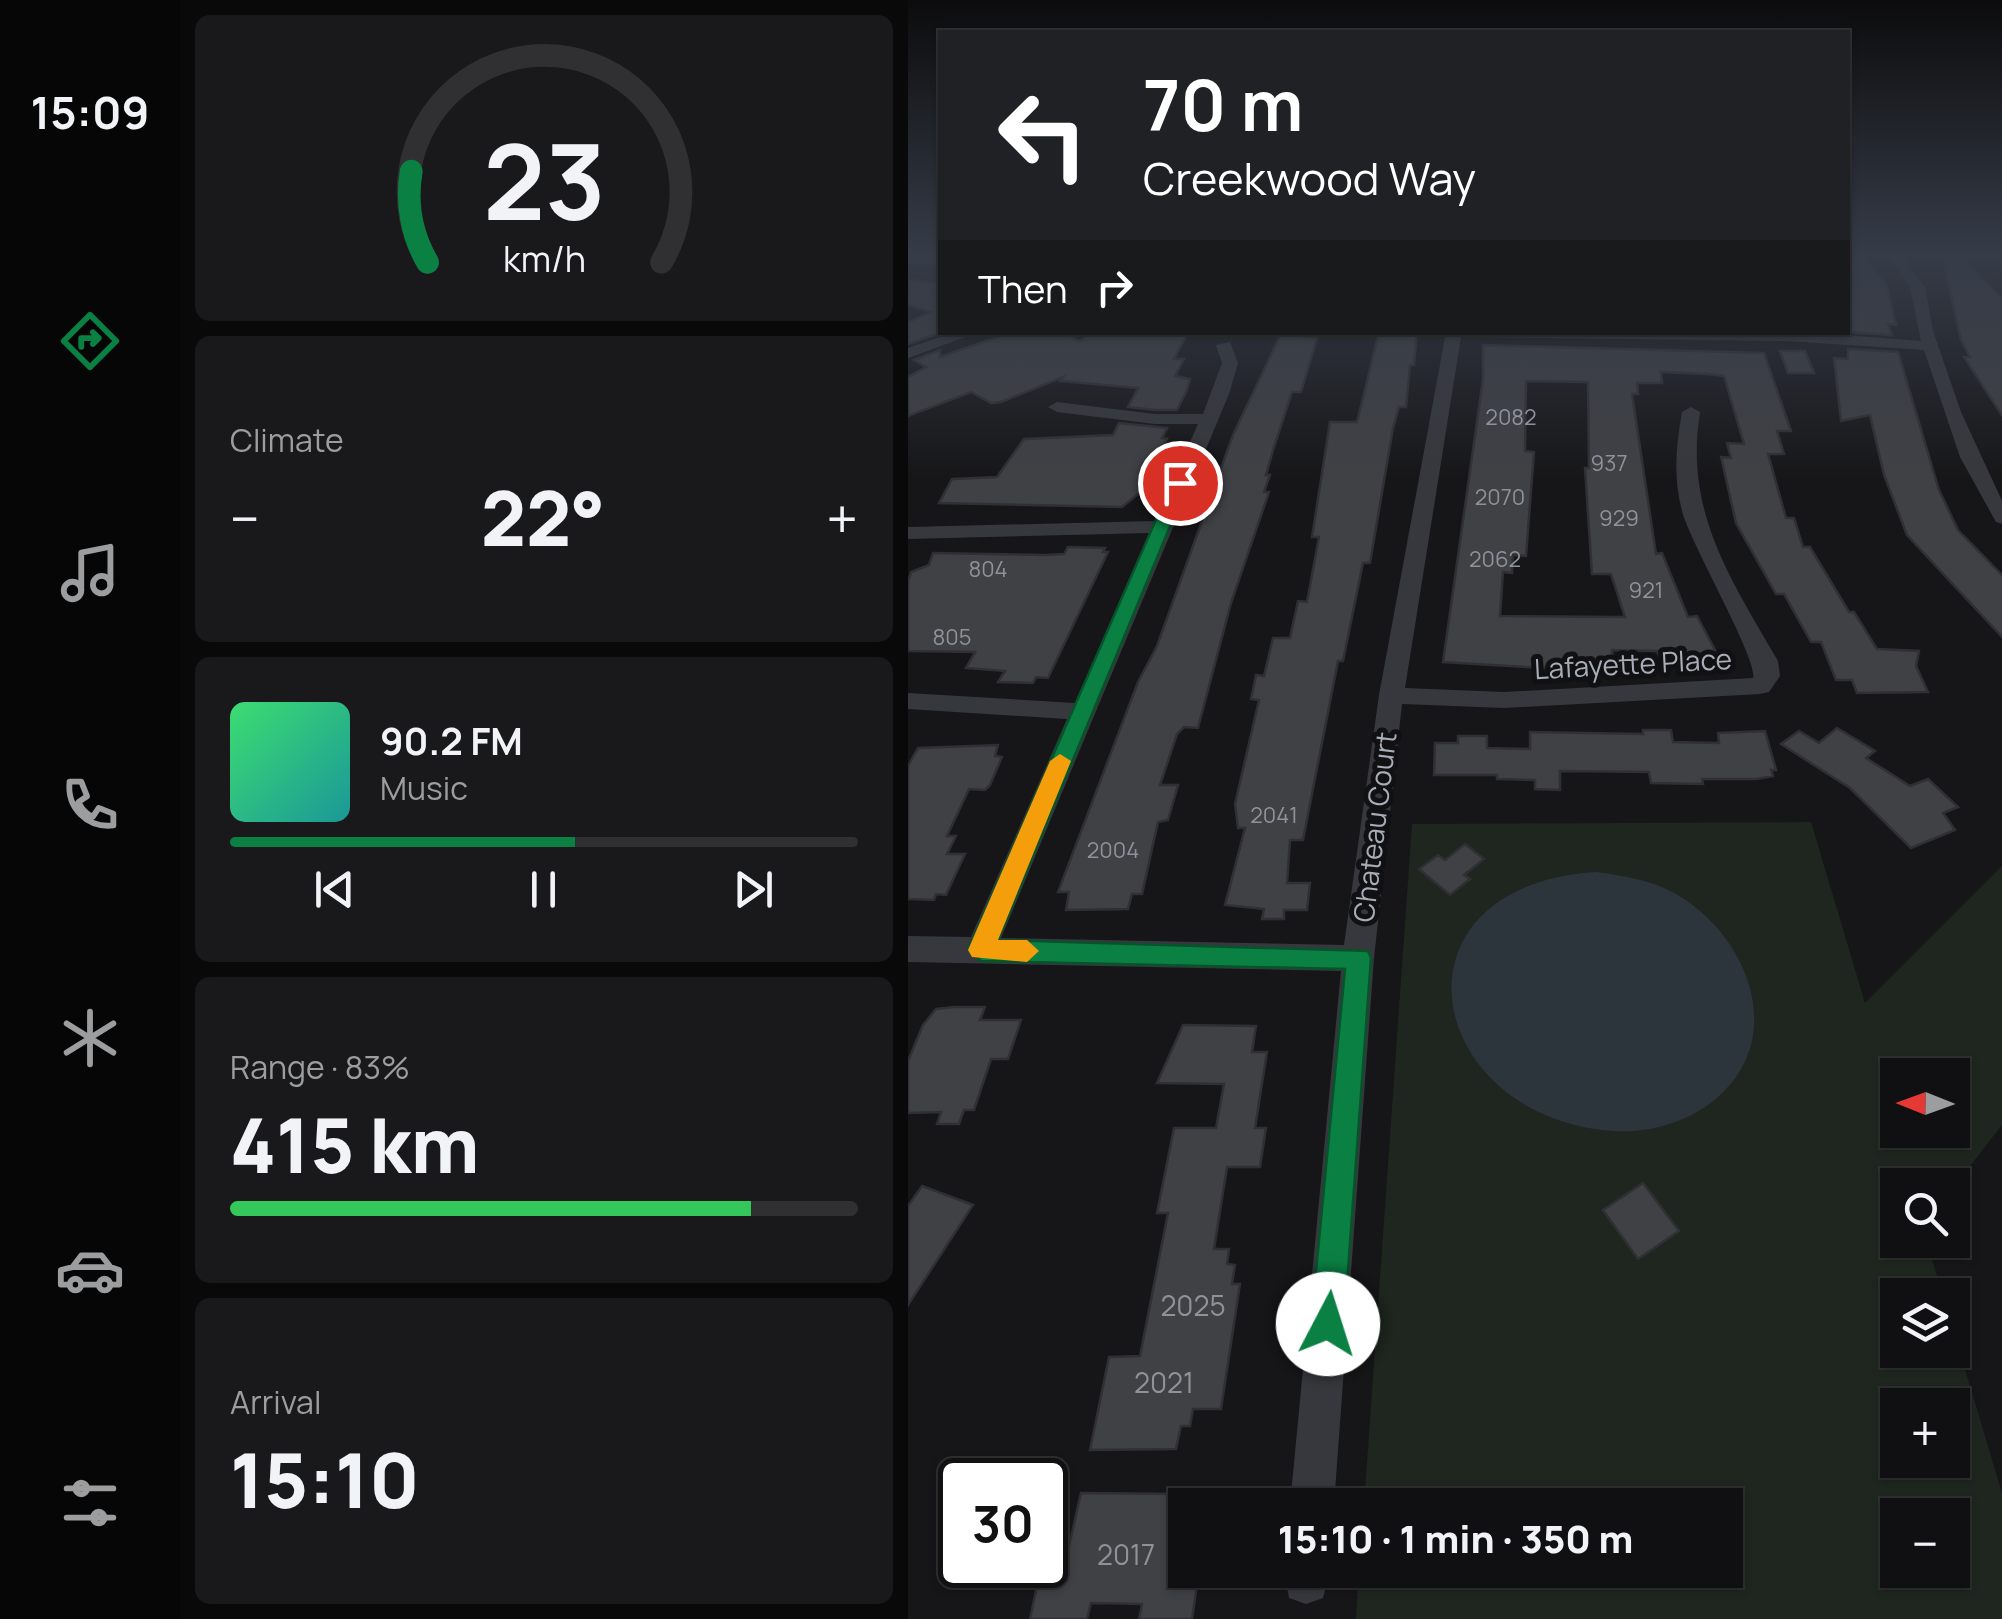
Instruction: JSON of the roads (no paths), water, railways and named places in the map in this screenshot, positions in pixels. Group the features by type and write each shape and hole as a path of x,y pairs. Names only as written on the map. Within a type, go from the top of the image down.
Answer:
{"street":[{"path":"1927,330 1983,490 2000,512"},
{"path":"908,353 963,335"},
{"name":"Chateau Court","path":"1313,1488 1358,958 1391,696 1454,335"},
{"path":"1704,335 1787,336 1930,346"},
{"path":"981,950 1209,419 1230,363 1224,345"},
{"path":"1057,407 1155,420 1209,419"},
{"name":"Lafayette Place","path":"1391,696 1504,700 1760,686 1768,676 1766,661 1690,517 1682,446 1691,412"},
{"path":"908,532 1160,527"},
{"path":"908,701 1081,712"},
{"path":"908,949 1358,958"}]}
